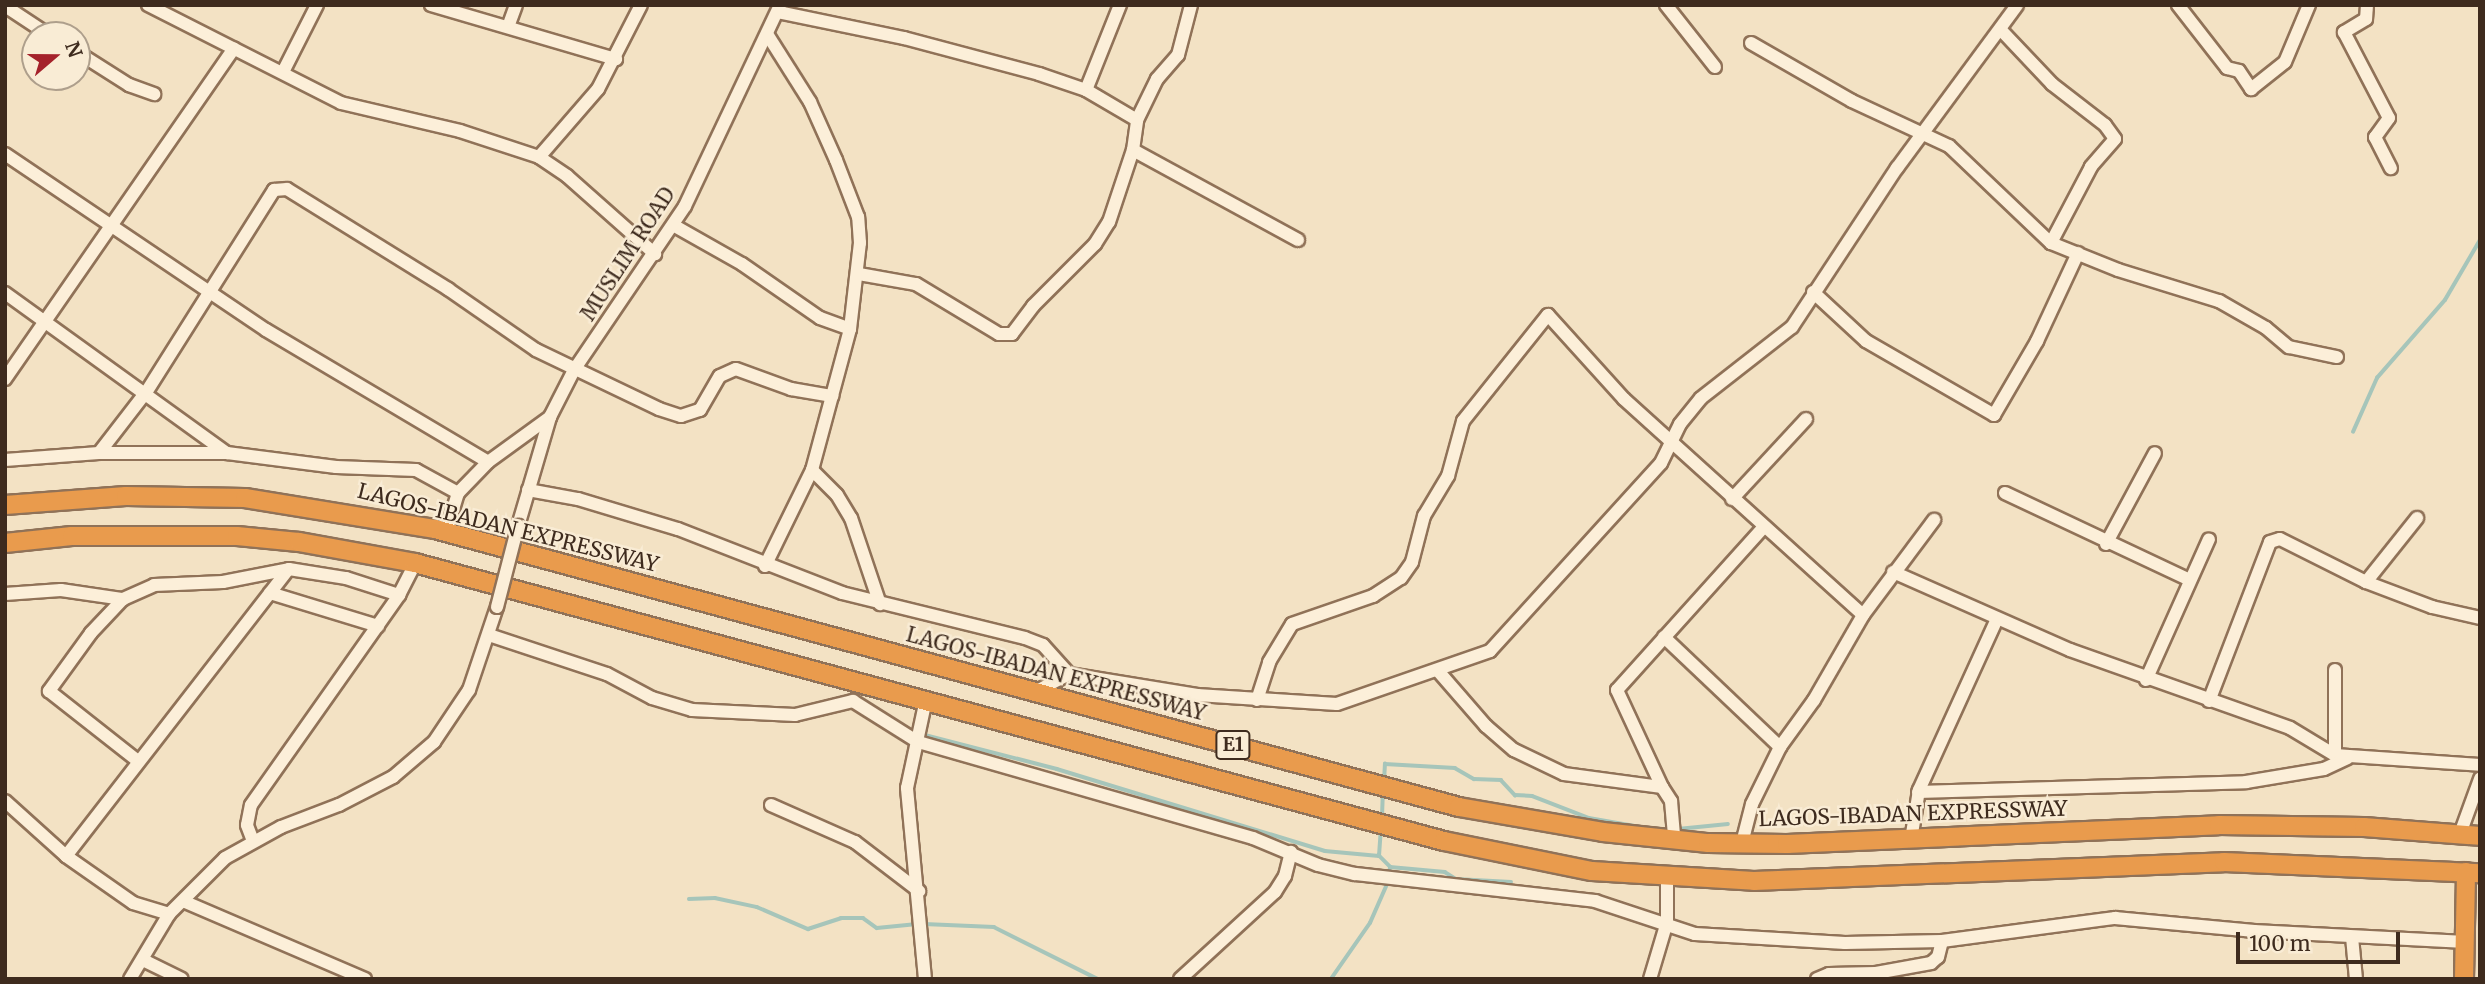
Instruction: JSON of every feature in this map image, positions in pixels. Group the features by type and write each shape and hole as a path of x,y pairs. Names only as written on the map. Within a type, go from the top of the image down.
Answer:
{"highway":[{"name":"LAGOS-IBADAN EXPRESSWAY","path":"5,505 126,496 245,498 446,532 1459,807 1544,823 1674,839 1742,844 1911,840 2219,825 2480,836"},
{"name":"E1","path":"5,543 72,536 237,536 299,542 415,563 1444,841 1592,871 1667,878 1846,880 2224,862 2473,872"},
{"path":"2465,979 2473,872"}],"street":[{"path":"148,5 341,103 460,131 539,157 568,176 655,254"},
{"path":"283,72 317,5"},
{"path":"431,5 616,59"},
{"path":"508,27 516,5"},
{"path":"539,157 598,89 616,59 641,5"},
{"path":"1086,90 1121,5"},
{"path":"859,274 916,284 999,334 1012,334 1033,306 1095,244 1109,222 1133,150 1137,120 1157,79 1178,55 1191,5"},
{"path":"1666,5 1714,67"},
{"path":"1035,692 1069,674 1257,700 1337,704 1439,672 1490,651 1661,463 1680,424 1701,398 1792,327 1813,292 1924,133 2017,5"},
{"path":"2178,5 2227,68 2239,71 2251,89 2285,62 2309,5"},
{"path":"2367,5 2366,19 2344,32 2389,118 2375,138 2391,168"},
{"path":"5,6 28,21"},
{"path":"779,8 904,38 1086,90 1137,120"},
{"name":"MUSLIM ROAD","path":"130,979 169,914 214,867 253,841 339,805 393,777 416,759 456,714 489,635 550,417 574,370 673,225 779,8"},
{"path":"2000,29 2052,84 2105,125 2115,139 2091,167 2051,243"},
{"path":"765,566 812,470 850,329 859,274 858,217 851,194 810,103 767,34"},
{"path":"1751,43 1852,101 1949,146 2051,243 2118,270 2218,301 2266,328 2290,347 2337,357"},
{"path":"5,379 48,322 234,47"},
{"path":"91,61 130,85 154,94"},
{"path":"1133,150 1298,240"},
{"path":"5,153 211,290 266,330 488,462"},
{"path":"99,453 147,391 274,190 287,189 448,289 536,350 574,370 681,416 701,411 720,376 736,369 791,389 832,396"},
{"path":"673,225 742,264 829,323 850,329"},
{"path":"1813,292 1866,341 1994,415 2037,341 2078,253"},
{"path":"5,293 147,391 227,453"},
{"path":"1257,700 1269,662 1292,624 1373,596 1401,578 1412,562 1424,516 1448,476 1463,421 1548,315 1624,399 1673,441 1763,528 1863,615"},
{"path":"446,532 458,493 488,462 550,417"},
{"path":"1732,499 1806,419"},
{"path":"5,460 99,453 227,453 336,467 416,470 458,493"},
{"path":"2106,544 2155,453"},
{"path":"812,470 837,495 851,518 880,604"},
{"path":"528,490 578,499 678,529 765,566 880,604 1025,638 1043,645 1069,674"},
{"path":"2005,493 2106,544 2190,580"},
{"path":"2366,582 2417,518"},
{"path":"1742,844 1752,804 1780,747 1814,700 1863,615 1934,520"},
{"path":"1674,839 1671,801 1617,690 1763,528"},
{"path":"2146,680 2209,539"},
{"path":"2209,701 2270,542 2280,539 2366,582 2432,607 2480,618"},
{"path":"253,841 247,825 251,805 378,626 399,595 415,563"},
{"path":"138,761 90,728 49,691 90,633 123,599 154,585 223,582 289,569 346,578 399,595"},
{"path":"66,856 289,569"},
{"path":"1893,572 1997,619 2146,680 2290,728 2341,756 2480,765"},
{"path":"5,594 61,590 123,599"},
{"path":"270,593 378,626"},
{"path":"1911,840 1918,792 1997,619"},
{"path":"489,635 607,674 652,698 692,710 795,715 853,701 918,742 1291,852 1318,865 1355,874 1551,894 1667,922 1695,934 1845,943 1942,941 2115,918 2352,937 2466,943"},
{"path":"1664,637 1780,747"},
{"path":"2335,670 2341,756"},
{"path":"1439,672 1486,726 1514,750 1564,774 1662,787"},
{"path":"925,979 919,891 907,815 907,788 926,699"},
{"path":"1918,792 2246,782 2325,769 2341,756"},
{"path":"2460,834 2480,779"},
{"path":"5,801 66,856 133,903 169,914"},
{"path":"771,805 855,842 919,891"},
{"path":"1180,979 1275,892 1285,876 1291,852"},
{"path":"1650,979 1667,922 1667,878"},
{"path":"183,901 365,979"},
{"path":"2352,937 2356,979"},
{"path":"1817,979 1829,974 1876,973 1931,963 1938,957 1942,941"},
{"path":"143,960 182,979"}],"waterway":[{"path":"2353,432 2377,378 2445,300 2480,240"},
{"path":"925,735 1057,769 1325,851 1379,856"},
{"path":"1384,782 1385,764 1455,768 1474,779 1501,780 1515,795 1532,796 1589,818 1653,829"},
{"path":"1382,817 1383,793"},
{"path":"1678,829 1728,824"},
{"path":"1331,979 1370,923 1388,882 1390,867 1379,856 1381,828"},
{"path":"1390,867 1445,872 1456,879 1511,882"},
{"path":"689,899 715,898 757,907 808,929 841,918 863,918 877,928 917,924"},
{"path":"924,924 994,927 1098,979"}]}
